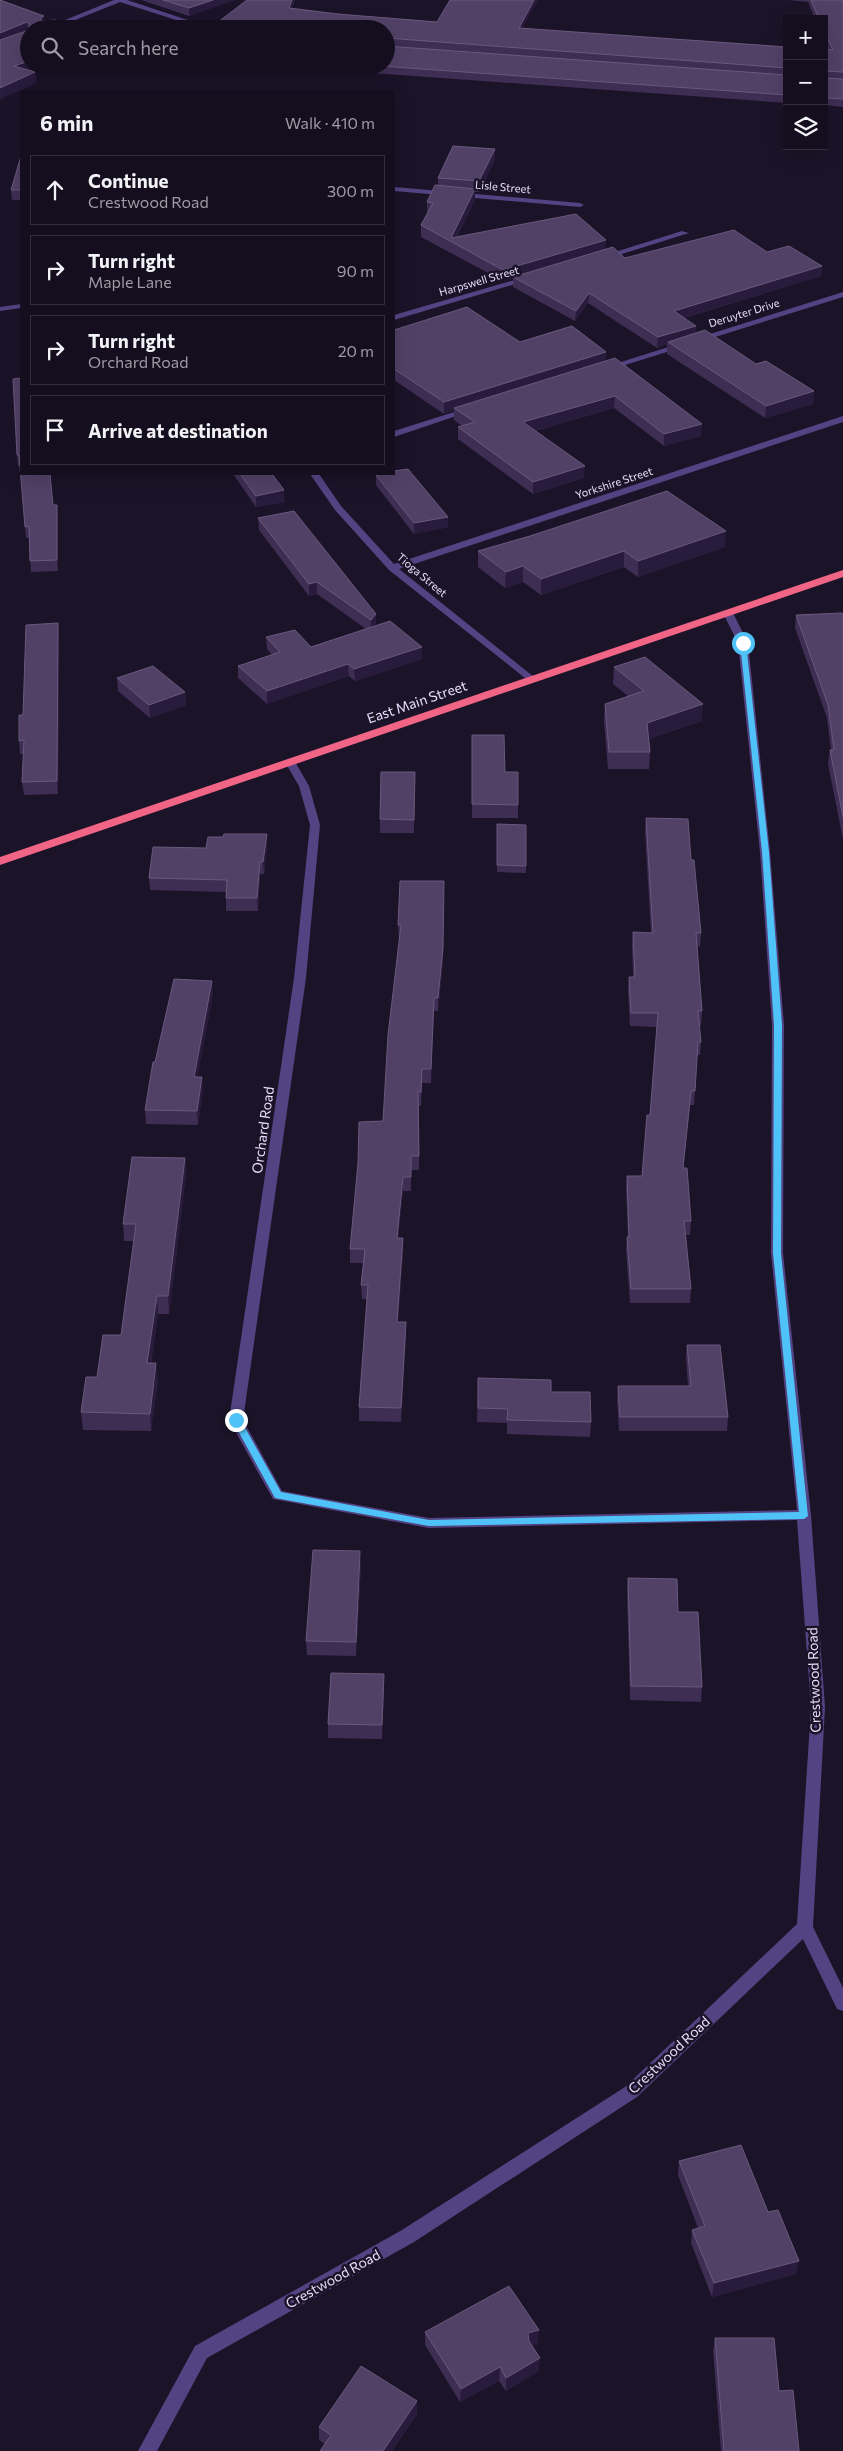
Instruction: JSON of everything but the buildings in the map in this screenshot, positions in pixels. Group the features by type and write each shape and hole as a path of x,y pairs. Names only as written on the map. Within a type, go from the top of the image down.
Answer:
{"highway":[{"name":"East Main Street","path":"0,861 843,573"}],"street":[{"path":"69,20 120,0 183,20"},
{"name":"Lisle Street","path":"395,189 580,205"},
{"path":"591,260 685,233"},
{"name":"Harpswell Street","path":"395,318 535,277"},
{"name":"Deruyter Drive","path":"600,370 843,294"},
{"path":"0,309 20,306"},
{"path":"395,434 479,408"},
{"name":"Yorkshire Street","path":"392,568 843,419"},
{"name":"Tioga Street","path":"316,475 338,508 392,568 530,679"},
{"name":"Crestwood Road","path":"147,2451 201,2352 408,2236 631,2092 805,1927 818,1707 804,1516 777,1253 778,1025 765,852 743,643 728,613"},
{"name":"Orchard Road","path":"290,762 304,786 315,825 300,978 236,1420 278,1495 429,1523 804,1516"},
{"path":"805,1927 843,2004"}],"route":[{"path":"236,1420 278,1495 429,1523 804,1516 777,1253 778,1025 765,852 743,643"}]}
